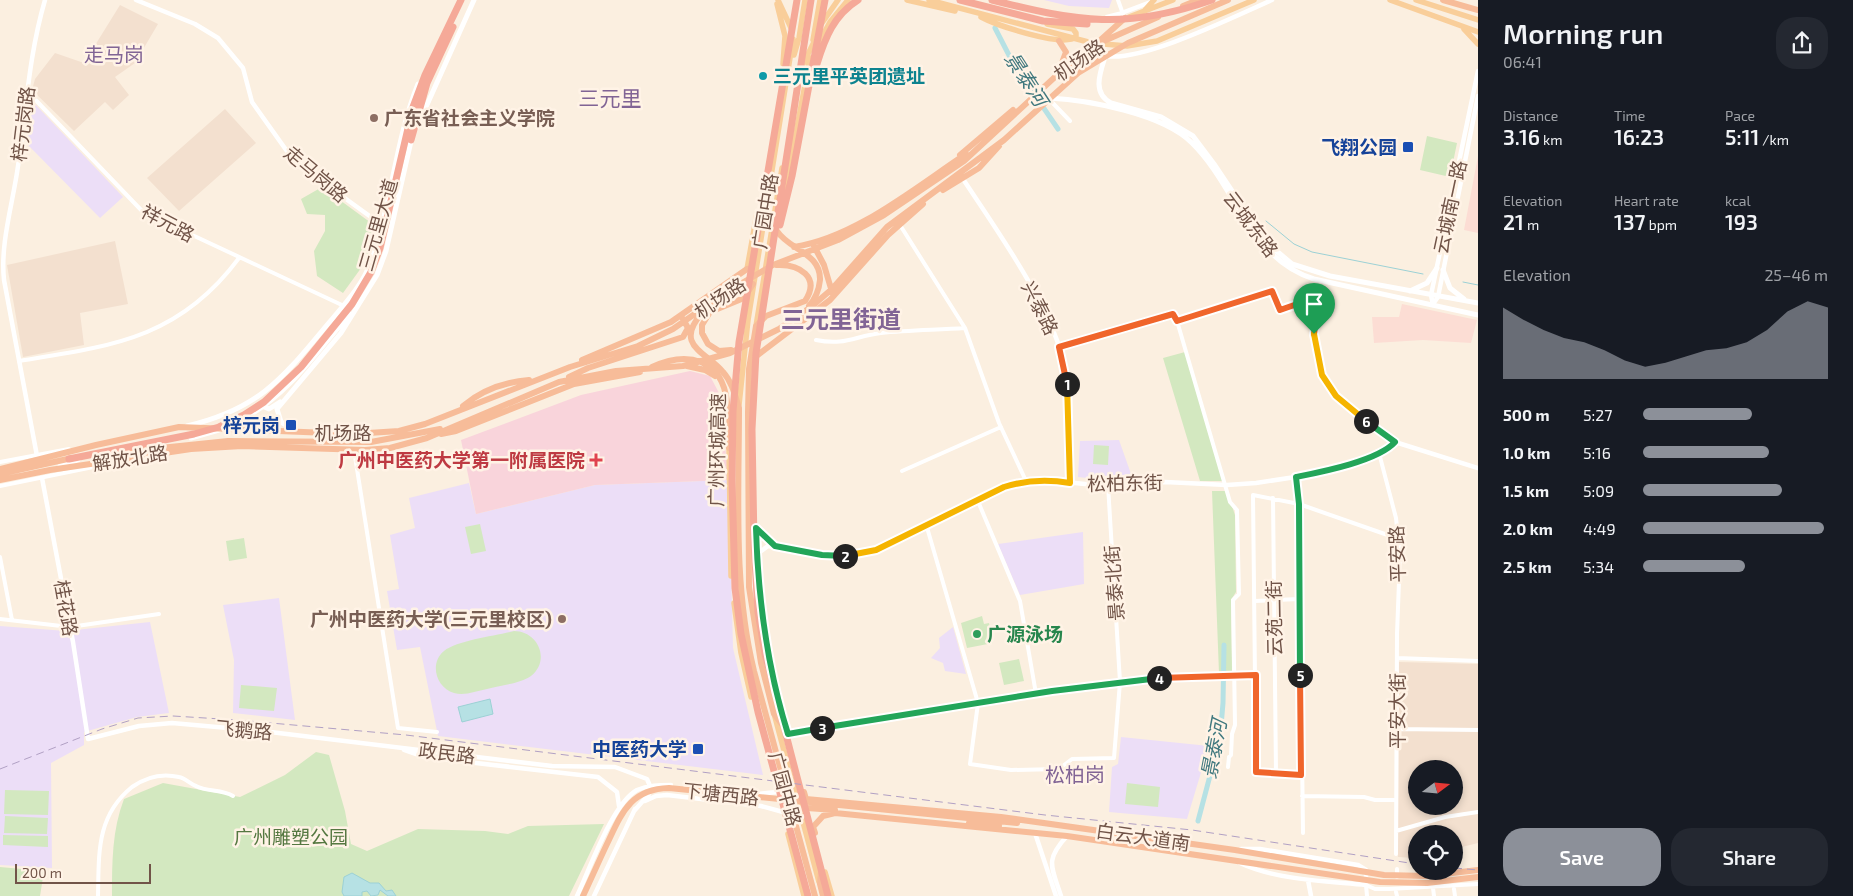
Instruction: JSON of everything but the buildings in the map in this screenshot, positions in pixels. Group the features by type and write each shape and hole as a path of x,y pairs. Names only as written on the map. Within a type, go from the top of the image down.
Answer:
{"highway":[{"path":"0,474 194,434 219,427 244,415 264,402 301,367 352,304 371,272 380,248 413,107 425,75 459,0"},
{"path":"410,140 427,83 466,0"},
{"path":"784,72 792,0"},
{"name":"广州环城高速","path":"797,0 736,362 732,433 733,540 736,604 745,656 808,896"},
{"name":"广州环城高速","path":"811,0 772,262 759,327 753,401 753,492 756,589 761,634 769,674 828,896"},
{"path":"756,326 766,316 801,304 807,298 810,290 806,274 794,265 772,262 789,193 803,102 825,0"},
{"path":"803,102 828,32 839,16 858,0"},
{"path":"960,0 1051,22 1078,24 1122,17"},
{"path":"992,0 1068,18 1158,15 1212,0"},
{"name":"机场路","path":"179,427 305,433 390,432 418,426 457,411 484,392 518,381 538,379 648,342 673,329 772,262 848,236 903,203 953,170 986,141 1026,101 1058,73 1092,48 1136,26 1198,0"},
{"name":"机场路","path":"262,447 353,446 390,448 435,435 456,424 517,403 559,382 594,374 683,366 716,358 748,346 801,314 826,295 888,227 1004,140 1070,78 1105,56 1149,33 1228,0"},
{"path":"1443,0 1478,10"},
{"path":"1092,48 1122,17"},
{"path":"1058,73 1066,52 1059,41"},
{"path":"950,165 1007,114 1026,101"},
{"path":"750,369 760,352 802,323 835,296 900,225 929,197 964,179 985,163 1004,140"},
{"path":"794,247 812,243 868,218 986,141"},
{"path":"778,230 794,247 812,258 819,273 819,286 813,301 801,314"},
{"path":"812,243 824,265 830,290 835,296"},
{"path":"570,367 662,327 680,317 747,270"},
{"path":"748,346 719,351 708,344 702,333 702,324 710,312 742,299 753,284"},
{"path":"717,298 702,312 694,324 692,339 696,350 724,372 733,388 739,408"},
{"path":"559,382 588,368 683,336 688,328 680,317"},
{"name":"广园中路","path":"756,326 750,369 748,429 749,565 754,632 774,714"},
{"path":"435,435 456,431 517,403 574,384 629,376 661,363 695,359 711,368 723,387 727,404 728,448"},
{"path":"683,366 705,370 716,376 728,392 730,404 728,448"},
{"name":"广园中路","path":"739,408 744,618 750,656 814,896"},
{"path":"69,459 219,442 353,446 400,438 456,424"},
{"path":"179,427 190,440 187,450"},
{"name":"解放北路","path":"0,469 179,427"},
{"path":"262,447 258,443 257,437 263,432"},
{"name":"解放北路","path":"0,480 50,470 187,450 262,447"},
{"path":"774,714 788,734 806,799"},
{"name":"下塘西路","path":"588,896 621,814 630,802 645,792 663,788 947,818 1008,823 1039,823"},
{"name":"白云大道南","path":"806,799 1039,823 1234,850 1392,876 1427,876 1478,870"},
{"path":"820,884 822,861 813,827 823,816 835,813 831,807 835,801"},
{"name":"白云大道南","path":"835,813 1067,836 1391,883 1440,882 1478,877"},
{"name":"下塘西路","path":"947,818 1035,833"},
{"name":"下塘西路","path":"583,896 611,840"},
{"name":"广园中路","path":"820,884 823,896"}],"main road":[{"name":"三元里大道","path":"179,427 231,413 265,393 286,374 344,306 368,269 382,225 408,111 459,0"},
{"name":"三元里大道","path":"284,398 332,345 369,289 384,258 410,140 474,0"},
{"name":"广园中路","path":"739,408 742,360 753,284 791,59 792,31 777,0"},
{"path":"747,270 774,121 785,36 777,0"},
{"path":"791,59 797,46 805,0"},
{"path":"812,47 820,0"},
{"path":"807,66 827,28 848,0"},
{"path":"907,0 946,10 962,10"},
{"path":"929,0 1092,43 1127,46 1156,41 1254,0"},
{"path":"968,0 1036,17 1087,22 1122,17 1173,0"},
{"path":"1006,0 1020,4"},
{"path":"1144,11 1154,0"},
{"path":"1390,0 1478,32"},
{"path":"1416,0 1478,20"},
{"path":"812,47 835,2"},
{"path":"778,230 794,137 803,102 807,66 835,2"},
{"path":"997,8 1020,4"},
{"path":"975,13 999,25 1059,41 1074,39 1076,36 1075,30 1048,24 1036,17"},
{"path":"1463,27 1478,44"},
{"path":"812,47 820,36"},
{"name":"广园中路","path":"756,326 798,76 812,47"},
{"name":"云城东路","path":"1105,56 1098,84 1104,98 1116,104 1161,117 1193,136 1266,242 1283,257 1311,271 1475,303"},
{"name":"云城东路","path":"1048,98 1096,104 1142,116 1166,124 1183,135 1199,150 1264,247 1281,263 1296,272 1314,279 1433,306 1478,314"},
{"path":"793,102 803,102"},
{"path":"774,121 782,113"},
{"path":"790,123 794,137"},
{"path":"767,162 771,174"},
{"path":"780,176 790,164"},
{"path":"774,211 778,230"},
{"path":"747,270 759,246 754,231 765,212"},
{"path":"1409,291 1427,282 1440,269 1450,288 1462,298 1475,303"},
{"path":"1461,311 1457,306 1462,301"},
{"path":"50,470 89,457 205,435 228,426 269,403 297,377 356,308"},
{"path":"760,352 756,442 757,554 762,622 788,734"},
{"path":"265,393 260,400 265,409 272,408 284,398"},
{"path":"284,398 277,409 281,422 292,429 305,433"},
{"path":"748,429 756,442"},
{"path":"728,448 730,560 737,627 744,669 804,896"},
{"path":"728,469 739,458"},
{"path":"748,468 756,487"},
{"path":"729,500 740,513"},
{"path":"748,507 756,528"},
{"path":"749,565 757,554"},
{"path":"769,694 773,676"},
{"name":"广园中路","path":"774,714 820,884"},
{"path":"761,734 766,715"},
{"path":"806,799 813,827"},
{"path":"791,846 805,860"},
{"path":"822,861 832,896"}],"street":[{"name":"梓元岗路","path":"37,456 4,280 3,260 18,167 27,91 45,0"},
{"name":"走马岗路","path":"136,0 195,24 218,38 244,68 252,102 289,154 310,174 382,225"},
{"path":"1118,0 1122,17"},
{"path":"1020,4 1080,16 1122,17 1154,0"},
{"path":"1105,56 1116,58 1157,47 1272,0"},
{"name":"云城南一路","path":"1433,306 1478,71"},
{"name":"祥元路","path":"27,91 143,212 344,306"},
{"name":"云城南一路","path":"1440,269 1449,237 1478,96"},
{"path":"1048,98 1070,120"},
{"name":"兴泰路","path":"964,179 1032,288 1059,347 1065,368 1067,389 1070,483"},
{"path":"900,225 966,328 1002,427 1026,481"},
{"path":"19,361 97,349 145,334 198,303 220,283 239,258"},
{"path":"1177,321 1272,291 1280,310 1300,303 1315,326 1314,334 1322,375 1336,396 1386,437 1395,442 1478,468"},
{"path":"1059,347 1173,314 1177,321 1227,485 1230,502 1237,510 1239,594 1232,600 1235,725 1232,734 1232,755 1229,757 1228,767"},
{"path":"816,340 831,343 852,341 878,334 966,328"},
{"path":"902,471 1002,427"},
{"name":"松柏东街","path":"775,546 822,555 858,555 876,550 1004,487 1026,481 1045,480 1108,484 1167,482 1227,485 1296,477 1379,453 1395,442"},
{"path":"353,446 398,728 437,732"},
{"path":"0,462 72,448 84,448"},
{"name":"平安路","path":"1379,453 1400,539 1397,658"},
{"path":"0,486 149,455"},
{"path":"1296,477 1299,504 1303,833"},
{"name":"桂花路","path":"42,478 70,627 88,739"},
{"name":"景泰北街","path":"978,703 970,764 1011,770 1059,769 1072,759 1114,758 1120,682 1108,484"},
{"path":"1301,775 1256,772 1252,495 1299,504 1400,539"},
{"name":"云苑二街","path":"1273,498 1276,774"},
{"path":"977,499 1020,601 1036,694"},
{"path":"926,524 978,703"},
{"path":"756,528 775,546"},
{"path":"757,554 765,547 775,546"},
{"path":"0,557 12,620"},
{"path":"1255,600 1299,599"},
{"path":"0,619 70,627 159,614"},
{"path":"1397,658 1478,660"},
{"name":"平安大街","path":"1396,854 1397,658"},
{"path":"788,734 1120,682 1256,675"},
{"name":"飞鹅路","path":"88,739 139,726 172,723 401,747"},
{"path":"1396,729 1478,730"},
{"name":"政民路","path":"401,747 552,766 614,767 647,779 650,786"},
{"name":"政民路","path":"401,747 409,753 424,757 598,777 617,792 619,806"},
{"path":"98,896 99,857 109,811 134,786 156,776 181,777 196,787 228,793 233,796"},
{"name":"下塘西路","path":"577,896 619,806 634,792 650,786 672,785 760,794 777,792"},
{"path":"594,896 633,812 649,794 650,786"},
{"name":"下塘西路","path":"633,812 649,798 667,795 761,806 782,812"},
{"path":"1302,796 1396,800"},
{"path":"619,806 626,806 633,812"},
{"path":"1396,831 1445,817 1478,812"},
{"path":"1035,833 1056,896"},
{"path":"1062,896 1051,861 1067,836"},
{"path":"1234,850 1260,849 1361,865 1368,874 1367,896"},
{"path":"1234,861 1255,870 1308,880 1366,885 1375,889 1397,892 1478,884"},
{"path":"1397,869 1397,892"},
{"path":"1308,880 1311,896"},
{"path":"1433,888 1434,896"},
{"path":"1454,889 1455,896"}],"shaded area":[{"path":"1044,0 1112,0 1109,8 1069,6"},
{"path":"120,5 158,24 135,63 115,77 129,95 113,110 105,102 74,131 32,90 35,79 55,53 84,63"},
{"path":"32,101 123,197 100,218 27,144"},
{"path":"225,109 256,143 179,211 147,178"},
{"path":"1478,156 1478,233 1464,230"},
{"path":"115,241 128,304 80,313 84,345 23,357 7,265"},
{"path":"1402,304 1477,320 1471,343 1423,340 1374,343 1372,317 1399,317"},
{"name":"广州中医药大学第一附属医院","path":"690,371 710,376 719,393 729,480 595,485 476,514 461,440 581,395"},
{"path":"1119,440 1131,474 1105,480 1078,477 1080,441"},
{"name":"广州中医药大学(三元里校区)","path":"729,480 733,648 763,775 438,736 420,647 397,650 387,591 399,589 390,535 415,528 409,498 469,483 476,514 595,485"},
{"path":"1083,532 1084,584 1020,595 998,544"},
{"path":"279,598 295,720 233,713 234,660 223,605"},
{"path":"150,622 169,713 137,717 84,732 84,745 51,763 52,868 0,865 0,626 66,631"},
{"path":"953,627 966,674 945,671 943,663 931,658 940,648 939,638"},
{"path":"1399,662 1478,664 1478,843 1463,847 1463,825 1408,825 1408,858 1398,857"},
{"path":"1121,737 1209,746 1187,819 1109,812 1112,767 1118,764"}],"green space":[{"name":"飞翔公园","path":"1427,136 1457,143 1450,177 1420,170"},
{"path":"322,187 378,228 364,264 343,293 317,276 314,251 325,231 325,215 307,214 301,199"},
{"path":"1185,352 1224,481 1200,481 1163,358"},
{"path":"1094,445 1109,446 1108,465 1093,464"},
{"path":"1212,491 1227,491 1235,515 1236,592 1231,600 1232,672 1219,673"},
{"path":"480,524 486,551 471,554 465,527"},
{"path":"244,538 247,558 229,561 226,541"},
{"name":"广源泳场","path":"982,616 984,624 989,623 993,643 967,648 961,623"},
{"path":"514,631 530,636 539,648 540,662 531,676 516,683 466,694 454,693 439,681 436,668 437,662 439,656 450,647"},
{"path":"1019,659 1024,681 1004,685 999,663"},
{"path":"241,685 277,688 274,711 239,708"},
{"name":"广州雕塑公园","path":"316,752 329,755 345,811 351,844 367,851 418,829 485,831 508,834 528,826 604,824 569,896 112,896 115,835 124,799 163,783 240,797 285,775"},
{"path":"1127,783 1160,787 1158,807 1125,804"},
{"path":"5,790 49,791 48,815 4,814"},
{"path":"5,816 48,818 47,834 4,833"},
{"path":"3,835 48,836 48,847 3,845"},
{"path":"0,867 44,871 40,896 0,896"}],"water":[{"path":"490,699 493,714 462,722 458,707"},
{"path":"352,873 370,883 379,883 386,891 392,890 396,896 388,896 380,890 378,895 371,896 367,891 362,892 362,896 344,896 342,892 344,877"}],"waterway":[{"name":"景泰河","path":"995,28 1013,63 1058,129"},
{"path":"1266,221 1294,244 1312,252 1423,274"},
{"path":"1463,282 1478,285"},
{"name":"景泰河","path":"1198,821 1220,738 1224,645"}],"railway":[{"path":"0,769 102,729 138,718 173,716 237,720 406,735 1045,815 1192,830 1408,863"},
{"path":"1463,869 1478,870"}],"place":[{"name":"三元里平英团遗址","path":"763,76"},
{"name":"广东省社会主义学院","path":"374,118"},
{"name":"飞翔公园","path":"1408,147"},
{"name":"梓元岗","path":"291,425"},
{"name":"广州中医药大学第一附属医院","path":"596,460"},
{"name":"广州中医药大学(三元里校区)","path":"562,619"},
{"name":"广源泳场","path":"977,634"},
{"name":"中医药大学","path":"698,749"}],"district":[{"name":"走马岗","path":"114,55"},
{"name":"三元里","path":"610,99"},
{"name":"三元里街道","path":"841,320"},
{"name":"松柏岗","path":"1075,775"}],"route":[{"path":"1272,291 1280,310 1300,303 1315,326 1314,334 1322,375 1336,396 1386,437 1395,442 1392,446 1379,453 1296,477 1299,504 1301,775 1256,772 1256,675 1162,678 1120,682 788,734 762,622 758,583 756,528 764,538 775,546 822,555 858,555 880,548 1004,487 1026,481 1045,480 1070,483 1067,389 1065,368 1059,347 1173,314 1177,321 1272,291"}]}
